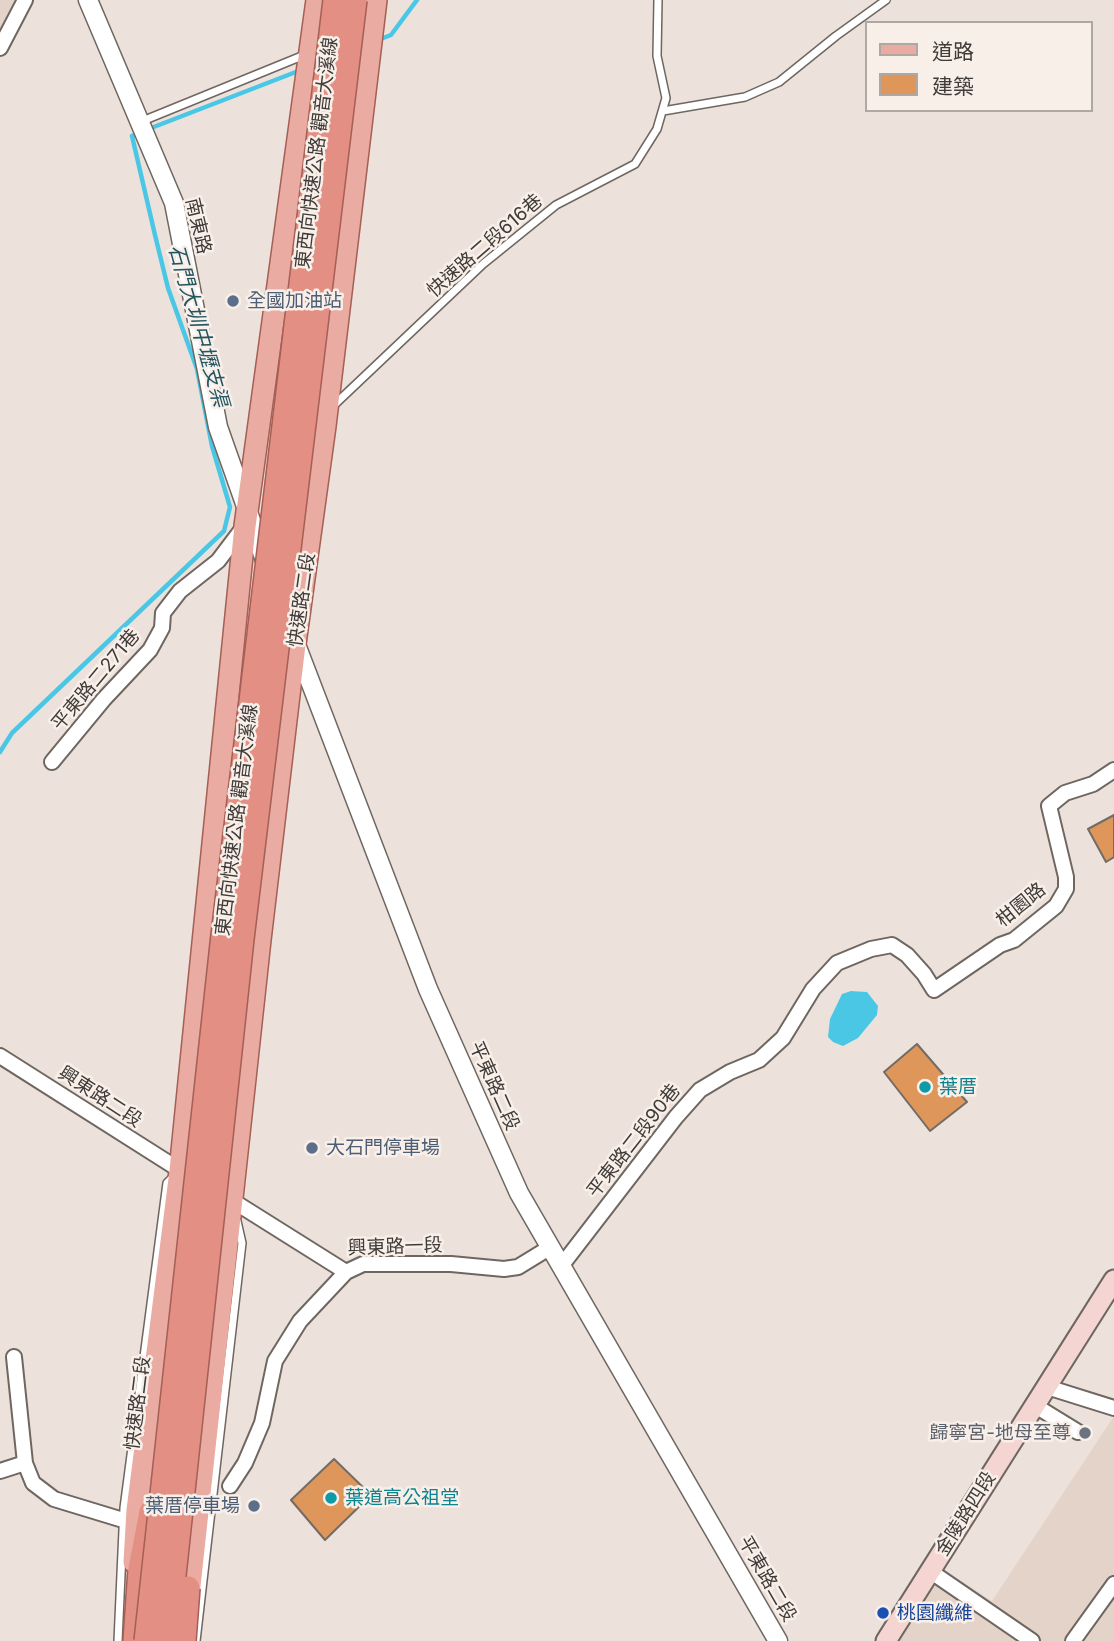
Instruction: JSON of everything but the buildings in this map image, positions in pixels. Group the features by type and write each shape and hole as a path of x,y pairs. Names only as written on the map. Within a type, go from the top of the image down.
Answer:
{"highway":[{"name":"東西向快速公路 觀音大溪線","path":"167,1641 182,1408 223,935 335,0"},
{"name":"東西向快速公路 觀音大溪線","path":"146,1641 182,1408 197,1378 242,939 355,0"},
{"path":"135,1641 140,1569 182,1408"},
{"path":"182,1408 195,1473 184,1641"}],"main road":[{"name":"快速路二段","path":"129,1641 136,1518 180,1171 246,519 317,0"},
{"name":"快速路二段","path":"184,1641 260,940 376,0"},
{"name":"金陵路四段","path":"886,1641 1114,1280"}],"street":[{"path":"0,48 25,0"},
{"name":"南東路","path":"88,0 174,203 218,427 246,519"},
{"name":"平東路二段","path":"246,519 429,989 519,1193 778,1641"},
{"name":"平東路二271巷","path":"52,762 104,699 150,650 162,628 163,613 180,592 218,561 246,519"},
{"name":"柑園路","path":"934,990 1000,945 1014,940 1056,906 1066,889 1066,877 1049,806 1065,793 1093,783 1114,769"},
{"name":"平東路二段90巷","path":"562,1265 699,1090 730,1072 759,1060 783,1038 813,989 837,963 871,949 892,945 907,955 934,990"},
{"name":"興東路二段","path":"0,1056 180,1171"},
{"name":"興東路一段","path":"180,1171 233,1200 346,1272 363,1265 450,1264 504,1269 518,1267 549,1248"},
{"path":"230,1486 245,1463 262,1423 275,1361 299,1321 346,1272"},
{"path":"15,1357 25,1463 33,1483 54,1499 123,1520"},
{"path":"1047,1387 1114,1408"},
{"path":"1034,1405 1079,1432"},
{"path":"0,1471 25,1463"},
{"path":"930,1571 1032,1641"},
{"path":"1073,1641 1114,1584"}],"lane":[{"name":"快速路二段616巷","path":"327,412 483,264 556,205 635,164 657,129 666,98 657,56 658,0"},
{"path":"663,111 745,97 779,82 835,36 886,0"},
{"path":"142,129 373,26"},
{"name":"快速路二段","path":"118,1641 123,1520 167,1183 180,1171"},
{"name":"快速路二段","path":"195,1641 242,1243 233,1200"}],"shaded area":[{"path":"0,0 22,0 0,33"},
{"path":"1114,1416 1114,1641 899,1641 938,1566 992,1601"}],"water":[{"path":"851,991 867,992 878,1006 877,1015 858,1038 843,1046 828,1037 830,1019 842,994"}],"waterway":[{"name":"石門大圳中壢支渠","path":"378,40 391,35 417,0"},
{"name":"石門大圳中壢支渠","path":"146,130 301,70"},
{"name":"石門大圳中壢支渠","path":"0,752 12,733 224,531 230,507 212,446 197,369 168,288 132,136 138,134"}],"place":[{"name":"全國加油站","path":"233,301"},
{"name":"葉厝","path":"925,1087"},
{"name":"大石門停車場","path":"312,1148"},
{"name":"歸寧宮-地母至尊","path":"1085,1433"},
{"name":"葉道高公祖堂","path":"331,1498"},
{"name":"葉厝停車場","path":"254,1506"},
{"name":"桃園纖維","path":"883,1613"}]}
